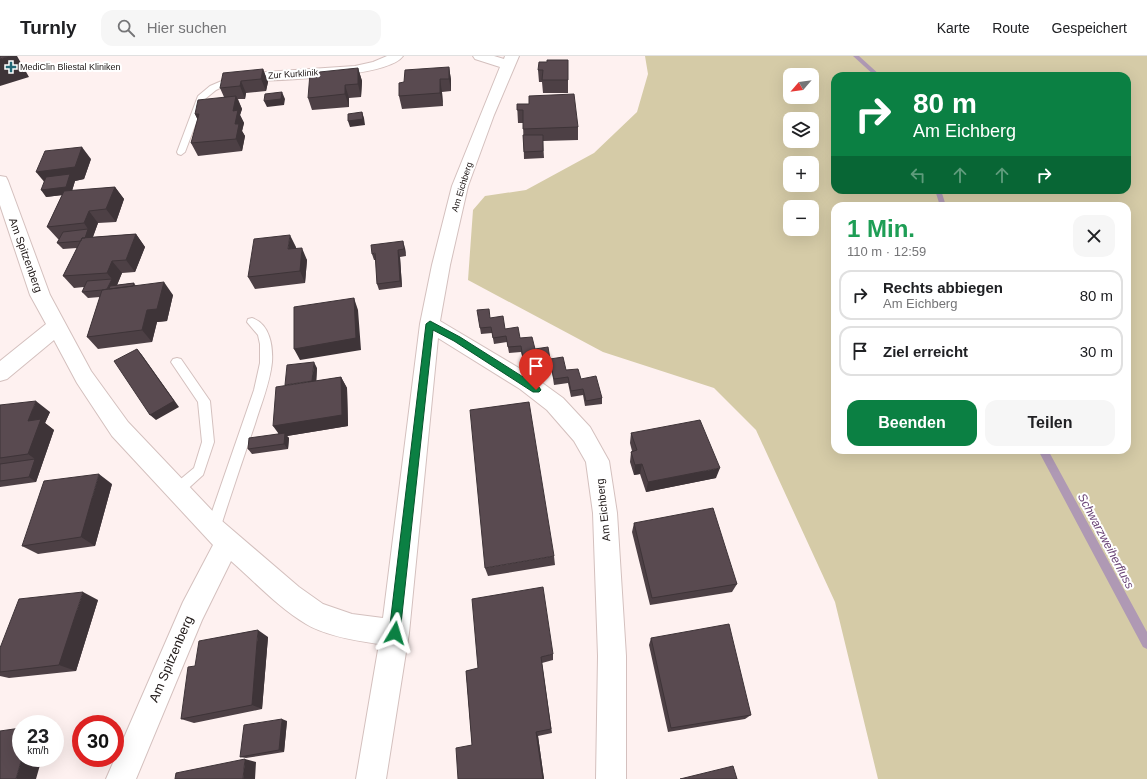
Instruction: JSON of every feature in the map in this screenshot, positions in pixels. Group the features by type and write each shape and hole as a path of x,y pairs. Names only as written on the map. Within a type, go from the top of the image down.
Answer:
{"street":[{"name":"Zur Kurklinik","path":"235,78 353,69 377,65 390,61 396,56"},
{"path":"480,56 510,61"},
{"name":"Am Eichberg","path":"371,779 395,633 430,324 441,265 460,186 487,115 510,61"},
{"name":"Am Spitzenberg","path":"0,181 40,295 84,377 120,429 176,491 221,536 290,596 316,615 352,627 395,633"},
{"name":"Am Eichberg","path":"430,324 508,371 555,404 582,434 597,461 605,513 612,656 610,779"},
{"path":"0,373 56,327"},
{"name":"Am Spitzenberg","path":"121,779 192,611 221,536"}],"lane":[{"path":"181,152 201,98 213,88 235,78"},
{"name":"Am Spitzenberg","path":"221,536 266,363 266,344 263,333 252,322"},
{"path":"176,491 199,471 208,442 204,401 177,362"}],"shaded area":[{"path":"645,56 1147,56 1147,779 878,779 835,602 756,430 714,388 603,352 468,280 473,210 485,196 526,190 594,153 637,112 648,74"}],"building":[{"path":"0,56 10,56 0,59"},
{"path":"547,60 568,60 568,80 542,80 543,70 538,70 539,62 547,62"},
{"path":"449,67 449,79 440,79 440,93 399,96 399,83 404,82 405,70"},
{"path":"358,68 358,84 345,85 345,94 308,98 310,73"},
{"path":"263,69 261,79 241,81 240,86 220,88 223,73"},
{"path":"282,92 281,99 264,101 265,94"},
{"path":"574,94 578,127 523,129 523,110 517,110 517,104 529,104 529,96"},
{"path":"236,96 233,111 238,110 235,124 239,124 236,139 191,143 199,114 195,114 198,100"},
{"path":"362,112 363,119 348,121 348,114"},
{"path":"523,135 543,135 543,151 524,152"},
{"path":"82,147 75,167 36,172 45,151"},
{"path":"70,174 66,187 41,190 46,177"},
{"path":"115,187 106,209 89,211 84,223 47,227 64,191"},
{"path":"88,229 85,238 82,238 81,241 57,243 63,232"},
{"path":"136,234 126,260 112,261 107,273 63,276 82,238"},
{"path":"290,235 288,249 302,248 300,271 248,277 254,239"},
{"path":"403,241 404,249 398,250 400,281 377,284 375,253 372,254 371,245"},
{"path":"112,279 107,289 82,292 87,281"},
{"path":"164,282 157,309 147,310 142,330 87,337 102,290"},
{"path":"134,283 133,286 109,289 110,286"},
{"path":"354,298 356,338 294,349 294,307"},
{"path":"489,309 490,318 503,316 505,329 518,327 520,338 532,337 535,349 548,347 550,359 563,357 566,370 578,369 581,379 596,376 602,398 586,401 583,389 571,391 568,377 554,379 551,367 538,368 536,356 523,358 521,346 508,347 506,336 493,338 491,327 480,328 477,310"},
{"path":"137,349 174,401 150,415 114,361"},
{"path":"314,362 312,381 285,385 287,365"},
{"path":"341,377 342,415 273,426 276,387"},
{"path":"36,401 28,421 41,419 28,454 0,458 0,405"},
{"path":"529,402 554,556 485,568 470,410"},
{"path":"700,420 720,468 648,482 642,464 635,465 631,452 637,450 631,433"},
{"path":"285,433 284,444 248,449 249,438"},
{"path":"35,459 29,477 0,481 0,464"},
{"path":"99,474 81,537 22,546 44,481"},
{"path":"713,508 737,584 652,598 634,523"},
{"path":"543,587 553,654 541,657 551,729 536,732 543,779 458,779 456,748 472,745 466,671 478,668 472,599"},
{"path":"83,592 59,665 0,672 0,648 19,599"},
{"path":"729,624 751,715 671,728 651,638"},
{"path":"258,630 252,705 181,719 188,667 195,666 199,641"},
{"path":"282,719 279,750 240,757 244,725"},
{"path":"12,729 12,767 19,767 16,779 0,779 0,731"},
{"path":"245,759 243,779 175,779 176,773"},
{"path":"733,766 737,779 680,779"}],"waterway":[{"name":"Schwarzweiherfluss","path":"856,56 874,72"},
{"name":"Schwarzweiherfluss","path":"939,194 942,202"},
{"name":"Schwarzweiherfluss","path":"1045,454 1147,643"}],"place":[{"name":"MediClin Bliestal Kliniken","path":"11,67"}],"route":[{"path":"395,633 430,324 457,339 536,390"}]}
